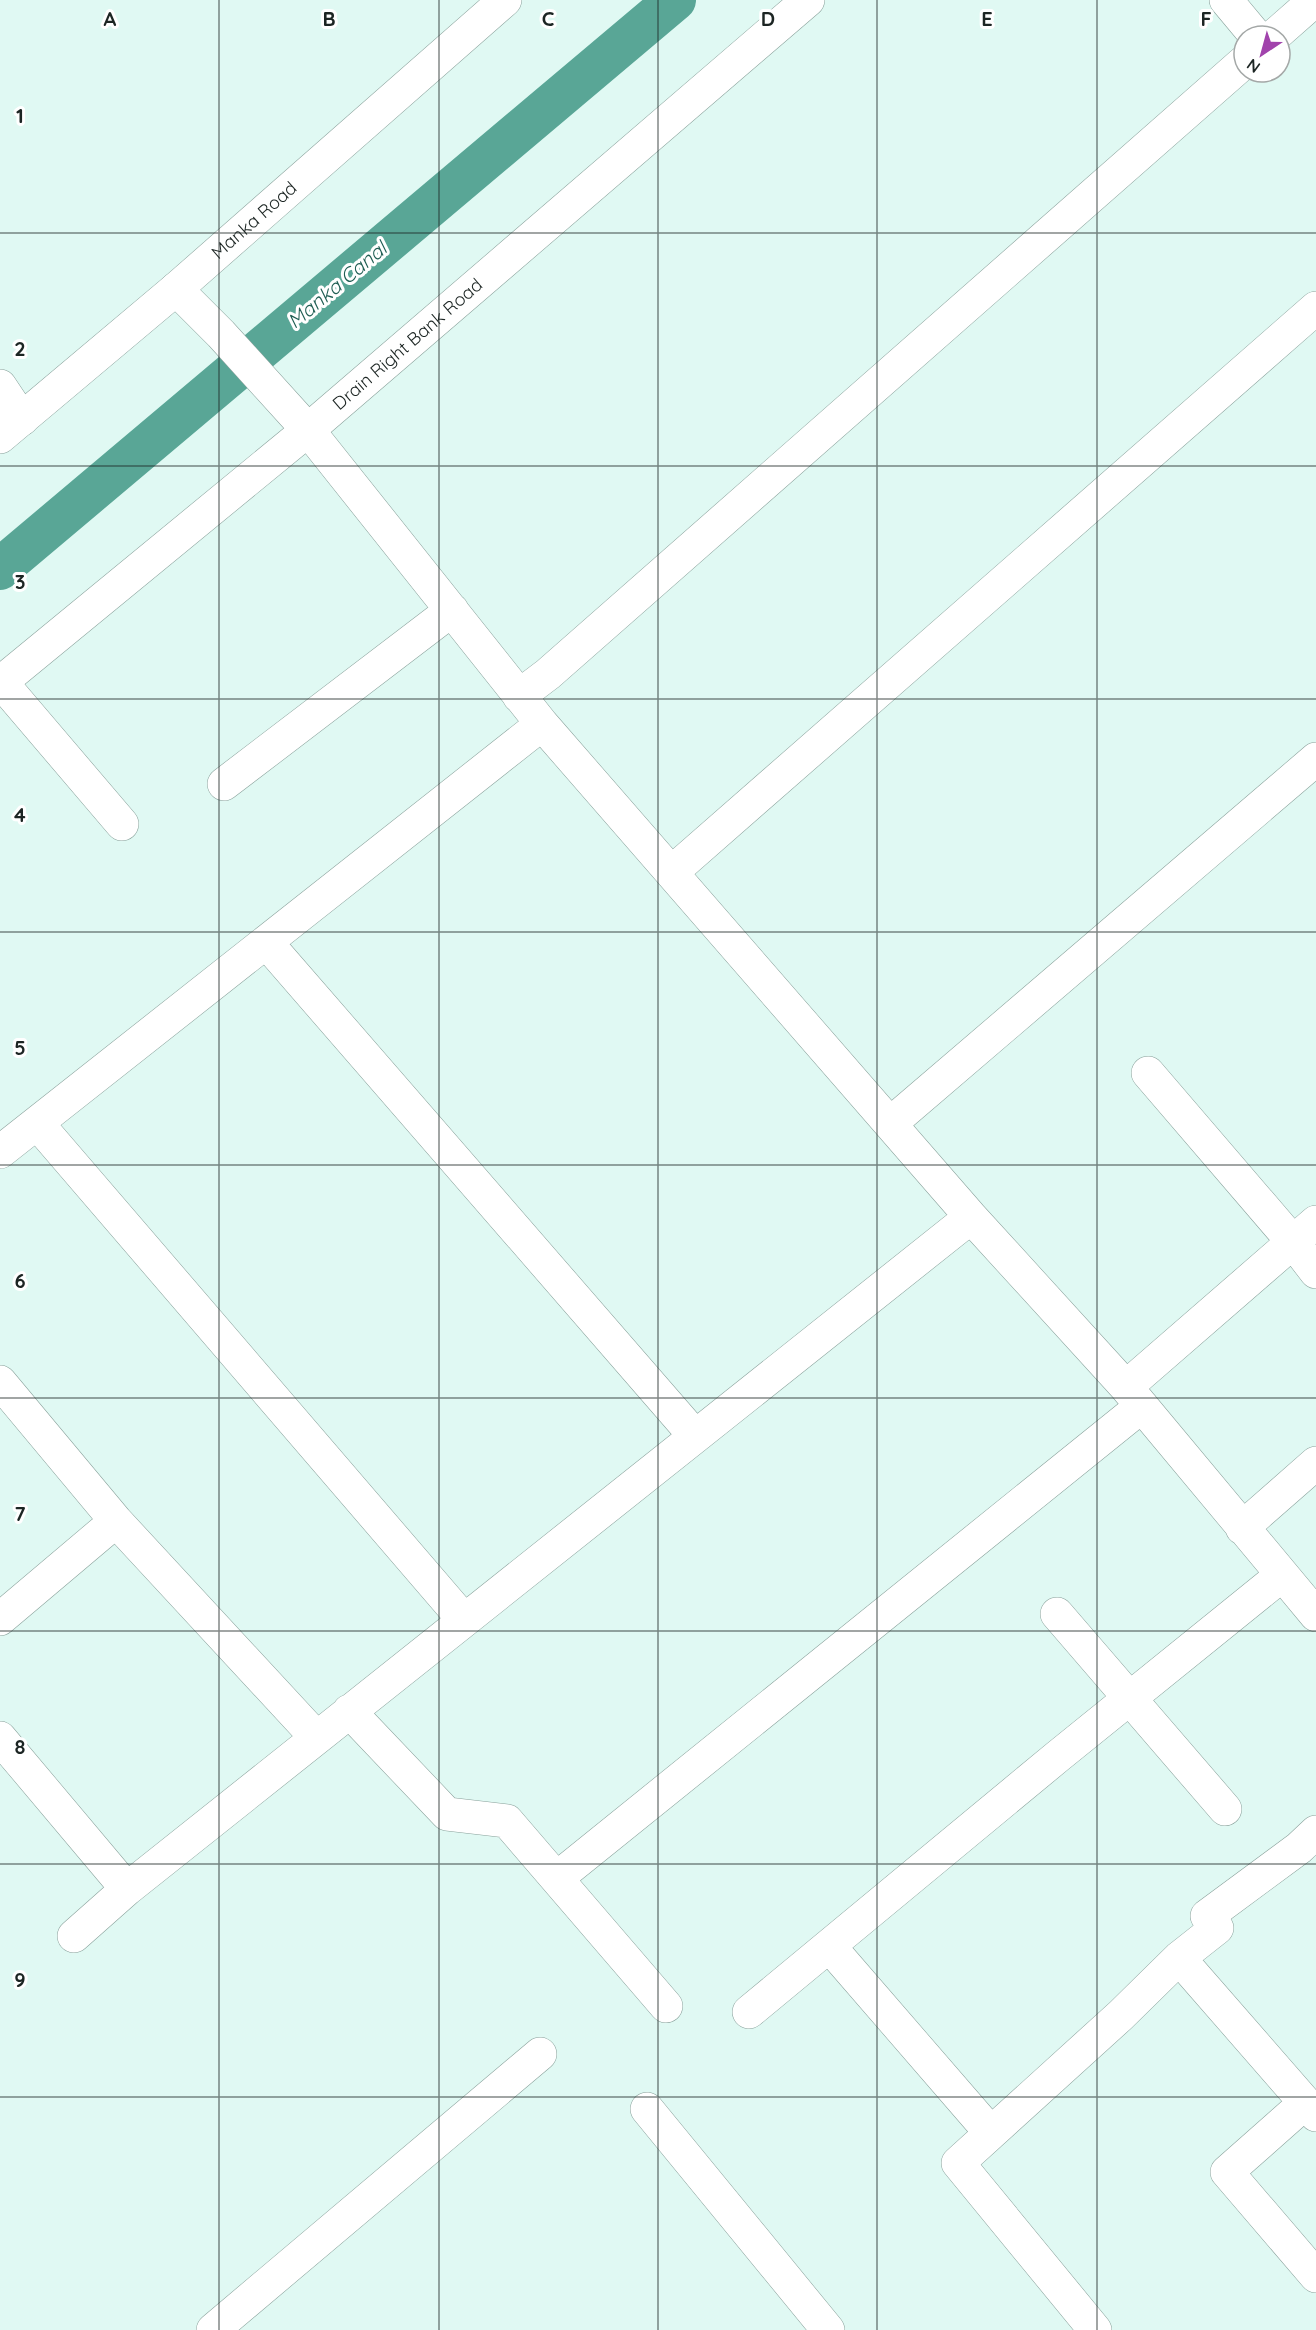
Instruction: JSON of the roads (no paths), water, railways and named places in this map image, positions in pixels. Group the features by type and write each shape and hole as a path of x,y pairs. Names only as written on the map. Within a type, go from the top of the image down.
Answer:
{"street":[{"name":"Manka Road","path":"11,428 176,289 505,0"},
{"name":"Drain Right Bank Road","path":"0,682 308,430 808,0"},
{"path":"1226,0 1246,24"},
{"path":"1288,24 1315,0"},
{"path":"519,696 548,674 1232,73"},
{"path":"176,289 221,334 308,430 542,724 971,1217 1134,1396 1316,1615"},
{"path":"672,872 1316,308"},
{"path":"0,386 11,428"},
{"path":"224,784 452,610"},
{"path":"0,682 122,824"},
{"path":"0,1152 542,724"},
{"path":"891,1123 1316,759"},
{"path":"266,942 695,1436"},
{"path":"1148,1073 1304,1232 1316,1272"},
{"path":"37,1123 464,1620"},
{"path":"74,1936 127,1889 315,1737 971,1217"},
{"path":"557,1878 1134,1396 1304,1232"},
{"path":"0,1382 116,1521 315,1737"},
{"path":"1242,1528 1316,1462"},
{"path":"0,1619 116,1521"},
{"path":"749,2012 1282,1575"},
{"path":"1057,1614 1225,1809"},
{"path":"349,1711 447,1814 507,1821 666,2006"},
{"path":"0,1738 127,1889"},
{"path":"1095,2330 958,2163 1121,2015 1179,1958 1217,1928 1207,1916 1299,1848 1316,1832"},
{"path":"830,1947 991,2133"},
{"path":"1179,1958 1310,2109 1227,2172 1316,2276"},
{"path":"213,2330 540,2054"},
{"path":"647,2109 828,2330"}],"waterway":[{"name":"Manka Canal","path":"0,569 675,0"}]}
